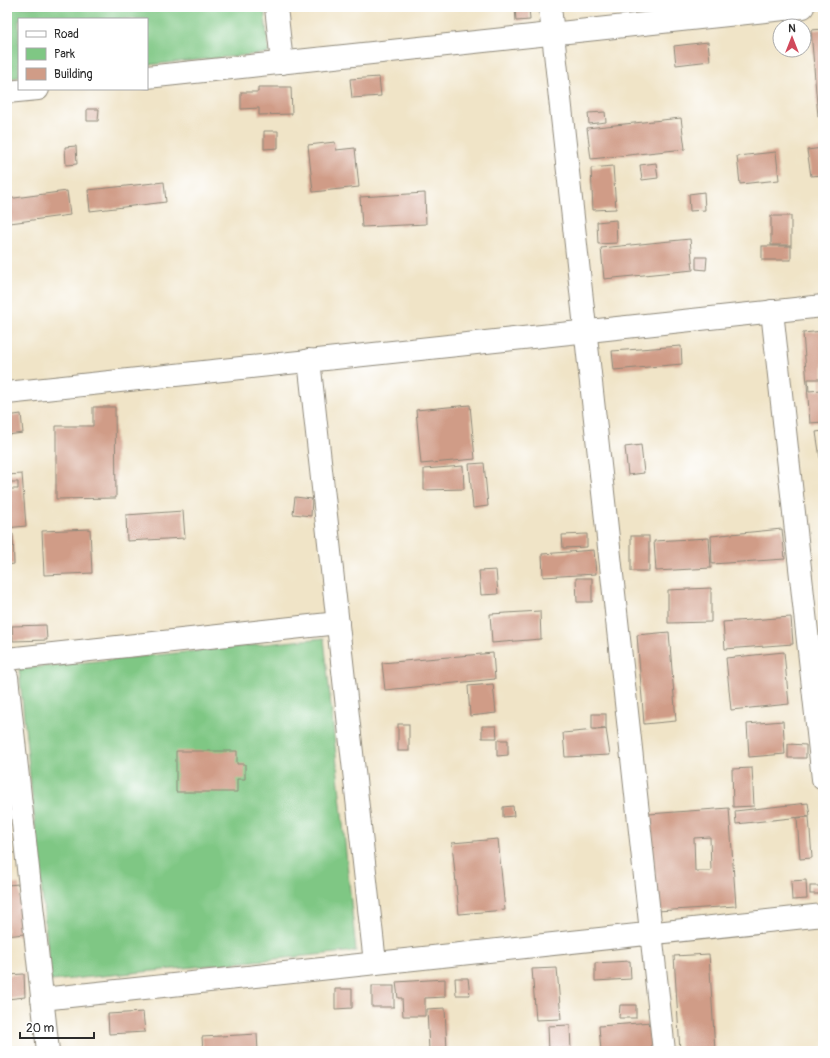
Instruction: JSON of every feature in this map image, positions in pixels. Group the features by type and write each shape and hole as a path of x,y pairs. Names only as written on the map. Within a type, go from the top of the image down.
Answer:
{"street":[{"path":"276,7 282,63"},
{"path":"550,7 664,1051"},
{"path":"148,77 553,34 745,10 803,7"},
{"path":"7,92 28,90"},
{"path":"7,393 823,306"},
{"path":"772,311 823,779"},
{"path":"309,360 375,963"},
{"path":"7,659 338,623"},
{"path":"7,677 48,1051"},
{"path":"42,999 823,915"}],"green space":[{"path":"7,7 264,7 269,53 148,65 148,18 18,18 18,77 7,79"},
{"path":"324,638 356,951 51,981 19,669"}],"building":[{"path":"515,7 529,7 530,20 516,21"},
{"path":"823,29 823,117 818,117 812,30"},
{"path":"708,42 710,61 676,65 674,46"},
{"path":"379,77 381,96 352,98 350,79"},
{"path":"258,87 291,87 292,114 259,115 259,108 241,109 241,92 258,92"},
{"path":"87,109 99,109 98,121 87,121"},
{"path":"605,112 606,122 589,124 588,113"},
{"path":"681,118 685,149 591,159 587,128"},
{"path":"821,120 823,120 823,136 822,136"},
{"path":"264,131 278,131 278,148 264,149"},
{"path":"335,142 336,150 355,148 359,187 313,192 308,145"},
{"path":"76,146 77,164 66,165 65,147"},
{"path":"823,148 823,175 811,176 807,150"},
{"path":"776,152 779,180 740,184 737,156"},
{"path":"656,163 658,178 642,180 640,165"},
{"path":"613,166 616,209 593,210 591,168"},
{"path":"164,182 166,202 90,211 88,190"},
{"path":"67,191 70,215 10,223 7,199"},
{"path":"704,192 705,210 690,211 689,194"},
{"path":"425,193 426,224 362,227 360,197"},
{"path":"771,216 791,216 791,245 771,245"},
{"path":"616,220 617,243 598,244 597,222"},
{"path":"690,239 693,270 604,279 601,248"},
{"path":"762,246 791,246 791,260 762,260"},
{"path":"696,257 707,257 706,270 696,269"},
{"path":"823,331 823,422 810,423 803,333","holes":["808,379 820,379 821,390 809,391"]},
{"path":"681,346 682,364 614,370 612,351"},
{"path":"470,405 475,459 421,464 416,410"},
{"path":"93,407 115,407 116,498 56,499 56,426 93,426"},
{"path":"21,414 23,433 7,435 7,416"},
{"path":"823,431 823,458 820,458 816,432"},
{"path":"641,445 644,473 628,475 625,447"},
{"path":"484,463 488,506 473,508 469,464"},
{"path":"463,466 464,489 424,490 424,469"},
{"path":"22,474 26,526 7,528 7,489 18,489 18,482 7,482 7,475"},
{"path":"295,497 312,499 311,516 293,514"},
{"path":"183,511 185,538 127,541 126,515"},
{"path":"90,529 92,573 44,575 42,531"},
{"path":"782,529 785,559 712,564 711,536"},
{"path":"7,534 13,534 14,564 7,565"},
{"path":"587,534 587,547 563,548 562,535"},
{"path":"631,536 649,536 649,571 631,571"},
{"path":"709,538 711,568 656,571 654,541"},
{"path":"594,550 596,574 543,577 542,554"},
{"path":"496,570 498,594 481,595 479,571"},
{"path":"576,578 592,578 592,602 577,602"},
{"path":"711,588 711,622 668,623 668,590"},
{"path":"540,611 541,639 492,643 490,614"},
{"path":"791,617 793,644 725,649 723,622"},
{"path":"46,625 47,640 13,641 12,626"},
{"path":"669,632 676,721 644,724 637,635"},
{"path":"784,652 789,704 731,710 726,658"},
{"path":"493,653 495,679 385,690 382,663"},
{"path":"493,684 496,713 470,716 468,686"},
{"path":"592,714 606,714 606,729 592,729"},
{"path":"783,721 785,754 749,757 747,724"},
{"path":"398,724 409,724 409,751 398,751"},
{"path":"482,726 496,726 497,738 482,738"},
{"path":"606,729 610,755 565,757 563,733"},
{"path":"497,740 508,740 508,755 497,756"},
{"path":"788,744 806,745 806,758 788,758"},
{"path":"176,751 237,751 237,764 245,764 245,779 237,779 237,792 176,792"},
{"path":"752,768 754,806 733,807 732,769"},
{"path":"808,803 810,816 736,824 735,811"},
{"path":"513,806 514,816 503,817 503,807"},
{"path":"729,808 736,906 657,911 649,814","holes":["710,837 711,871 695,871 694,838"]},
{"path":"809,817 812,858 800,859 797,818"},
{"path":"498,839 505,910 459,914 452,843"},
{"path":"806,880 807,899 792,900 791,881"},
{"path":"19,884 24,934 7,936 7,885"},
{"path":"810,886 821,886 821,894 810,894"},
{"path":"709,954 715,1051 680,1051 674,956"},
{"path":"630,961 631,979 595,981 595,963"},
{"path":"557,968 561,1019 536,1020 532,969"},
{"path":"24,974 25,997 7,999 7,975"},
{"path":"455,978 468,978 470,995 456,995"},
{"path":"445,979 445,997 425,998 425,1016 403,1016 402,998 398,998 396,982"},
{"path":"372,986 394,986 394,1007 372,1007"},
{"path":"335,989 352,989 352,1008 335,1009"},
{"path":"620,1005 636,1005 636,1018 619,1018"},
{"path":"445,1008 447,1051 429,1051 427,1009"},
{"path":"143,1012 145,1032 109,1034 108,1014"},
{"path":"652,1022 654,1051 601,1051 599,1026"},
{"path":"570,1025 571,1051 549,1051 548,1026"},
{"path":"257,1034 258,1051 203,1051 202,1037"}]}
